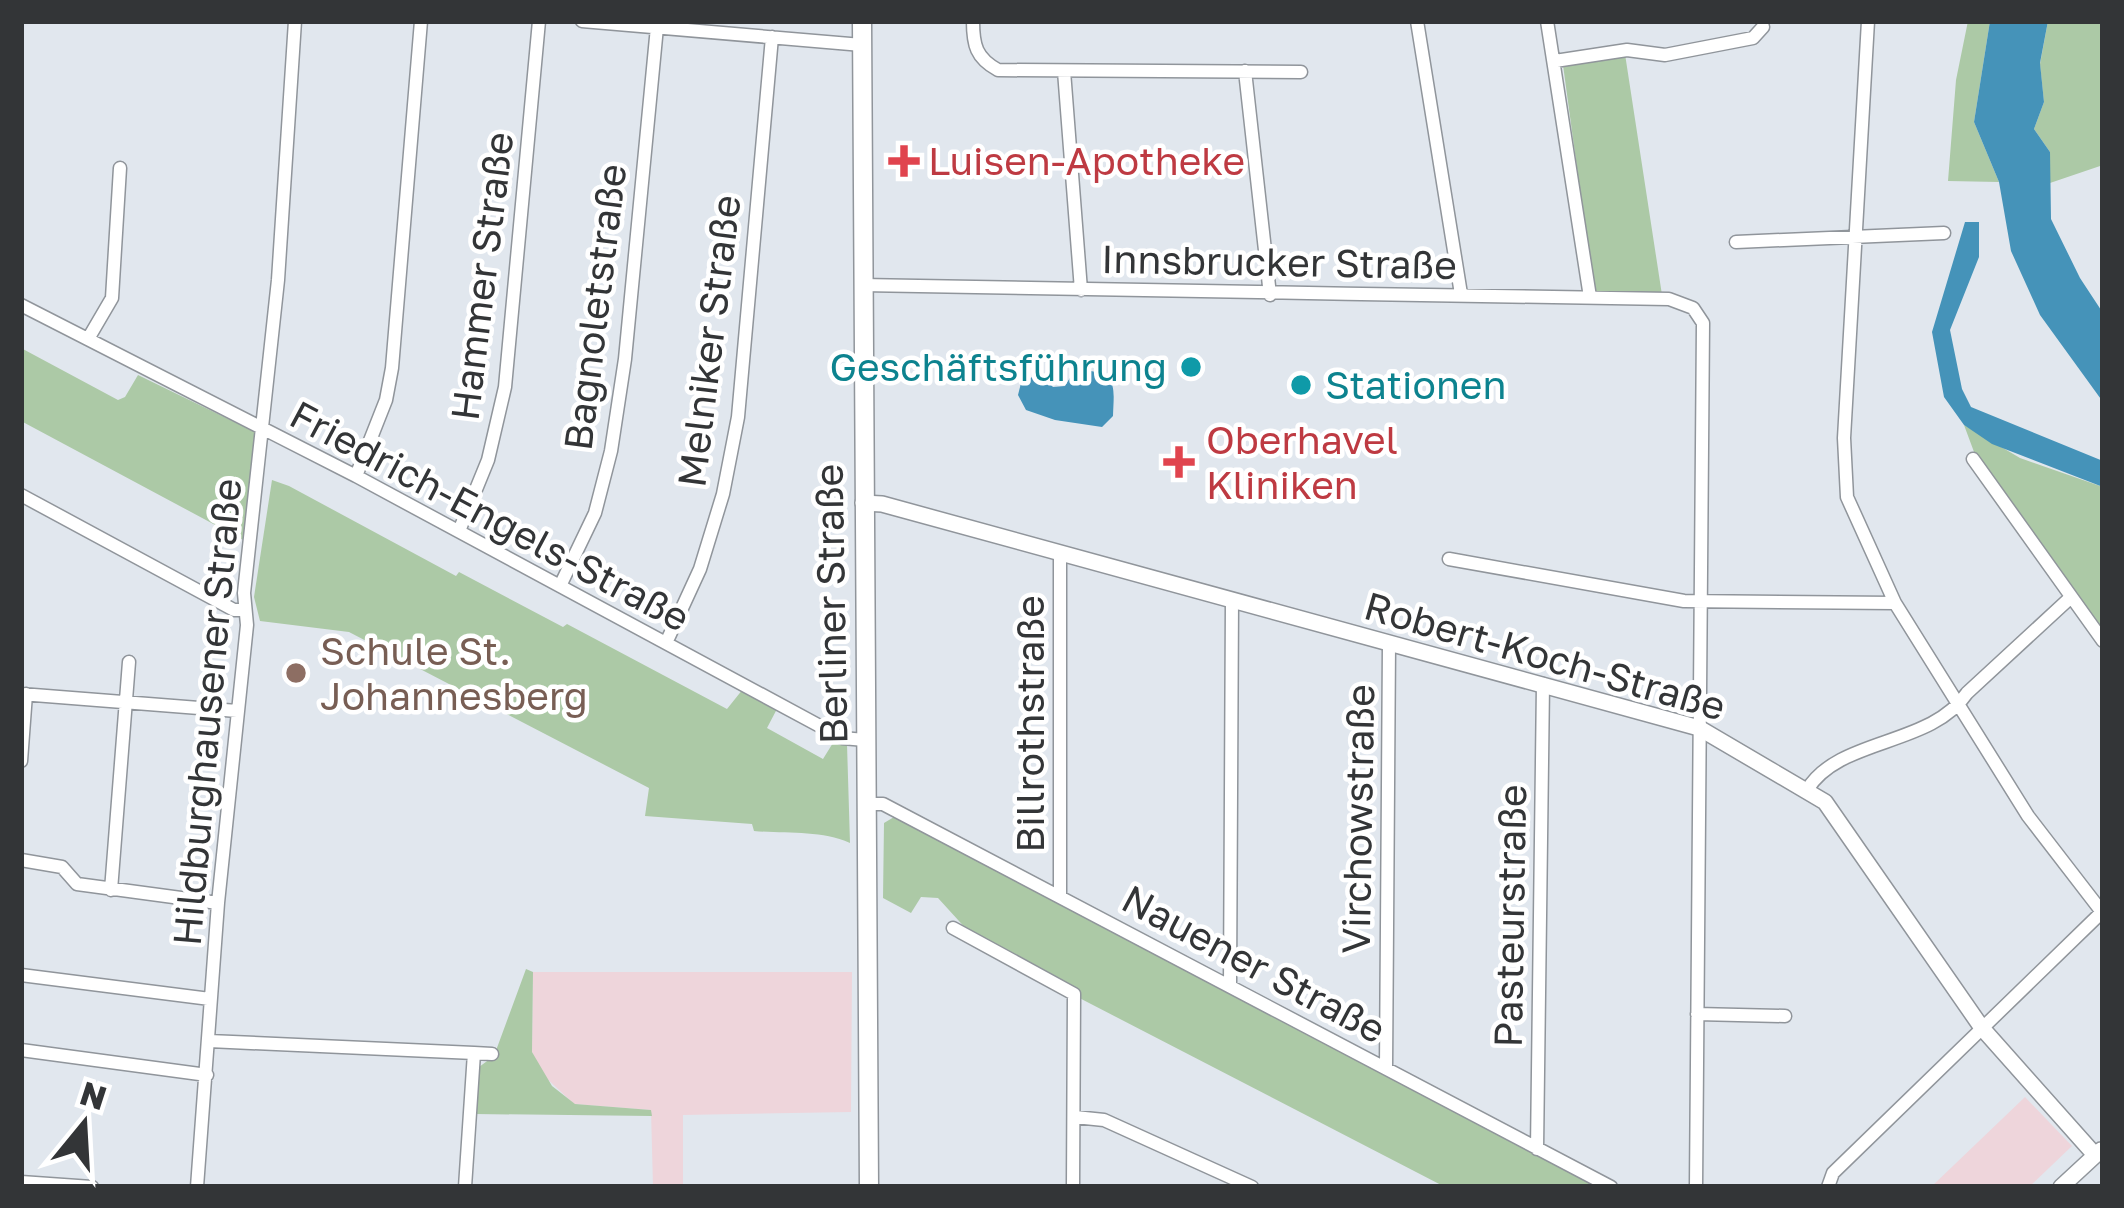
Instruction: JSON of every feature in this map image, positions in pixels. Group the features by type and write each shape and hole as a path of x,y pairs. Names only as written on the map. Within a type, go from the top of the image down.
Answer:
{"main road":[{"name":"Berliner Straße","path":"862,21 869,1187"}],"street":[{"name":"Hildburghausener Straße","path":"196,1187 264,430 295,21"},
{"path":"356,476 389,383 421,21"},
{"name":"Hammer Straße","path":"458,531 488,460 506,387 539,21"},
{"path":"582,21 862,46"},
{"path":"974,21 981,62 998,70 1301,72"},
{"path":"1418,21 1461,294"},
{"path":"1547,21 1590,297"},
{"path":"1828,1187 1833,1172 2103,911 2028,816 1957,708 1895,603 1847,497 1844,439 1868,21"},
{"name":"Bagnoletstraße","path":"560,586 595,513 611,451 625,359 657,27"},
{"path":"1556,61 1628,50 1665,55 1753,38 1763,27"},
{"name":"Melniker Straße","path":"666,643 706,550 738,418 772,38"},
{"path":"1064,71 1081,290"},
{"path":"1245,71 1270,296"},
{"path":"88,339 112,298 120,168"},
{"path":"1736,242 1944,232"},
{"name":"Innsbrucker Straße","path":"862,285 1270,296 1669,299 1694,308 1703,323 1700,601"},
{"name":"Friedrich-Engels-Straße","path":"21,305 356,476 842,738 865,740"},
{"path":"1972,459 2103,641"},
{"path":"21,494 234,610 245,610"},
{"name":"Robert-Koch-Straße","path":"863,503 882,504 1699,728 1808,790 1839,818 1982,1028 2100,1155"},
{"name":"Billrothstraße","path":"1060,552 1060,895"},
{"name":"Robert-Koch-Straße","path":"1449,559 1700,601 1895,603"},
{"path":"1808,790 1826,768 1928,726 1957,708 1967,693 2070,598"},
{"path":"1230,986 1232,599"},
{"path":"1696,1187 1700,601"},
{"name":"Virchowstraße","path":"1385,1068 1389,644"},
{"path":"111,890 129,662"},
{"name":"Pasteurstraße","path":"1537,1149 1543,685"},
{"path":"21,761 24,694 237,711"},
{"name":"Nauener Straße","path":"865,804 883,804 1611,1187"},
{"path":"21,860 54,864 77,884 218,903"},
{"path":"953,928 1074,994 1073,1187"},
{"name":"Hildburghausener Straße","path":"21,975 210,999"},
{"path":"1697,1014 1785,1016"},
{"path":"209,1041 492,1054"},
{"path":"21,1050 207,1075"},
{"path":"465,1187 475,1053"},
{"path":"1075,1117 1104,1120 1252,1187"},
{"path":"2061,1187 2100,1155"},
{"path":"21,1182 92,1187"}],"shaded area":[{"path":"533,972 852,972 851,1112 683,1115 683,1187 653,1187 651,1110 574,1104 542,1074 532,1052"},
{"path":"2025,1097 2072,1146 2029,1187 1931,1187"}],"green space":[{"path":"1968,21 1990,21 1974,122 1999,182 1948,181 1956,80"},
{"path":"2048,21 2103,21 2103,165 2050,183 2050,152 2034,129 2044,102 2040,64"},
{"path":"1625,54 1662,295 1594,293 1563,65"},
{"path":"21,348 118,400 138,375 257,433 247,542 21,421"},
{"path":"1964,425 2020,458 2103,487 2103,636 1980,468"},
{"path":"272,480 456,576 459,572 563,627 567,624 727,709 743,689 778,707 767,728 823,759 836,738 847,744 850,843 815,834 754,831 752,824 645,816 649,788 349,632 260,621 254,597"},
{"path":"894,817 1598,1187 1445,1187 973,943 938,898 921,897 911,913 883,898 884,823"},
{"path":"526,969 533,972 532,1052 552,1086 575,1104 651,1110 652,1116 475,1114 479,1067 494,1056"}],"water":[{"path":"1990,21 2048,21 2040,63 2044,102 2034,129 2050,152 2051,219 2103,313 2103,402 2040,315 2011,251 1999,182 1974,122"},
{"path":"1965,222 1979,222 1979,257 1950,330 1962,389 1971,407 2103,461 2103,487 1992,444 1964,425 1944,397 1932,332"},
{"path":"1074,371 1103,375 1112,384 1113,416 1102,427 1026,410 1018,395 1021,383 1034,376 1053,387 1065,386"}],"place":[{"name":"Luisen-Apotheke","path":"904,161"},
{"name":"Geschäftsführung","path":"1191,367"},
{"name":"Stationen","path":"1301,385"},
{"name":"Oberhavel Kliniken","path":"1179,462"},
{"name":"Schule St. Johannesberg","path":"296,673"}]}
